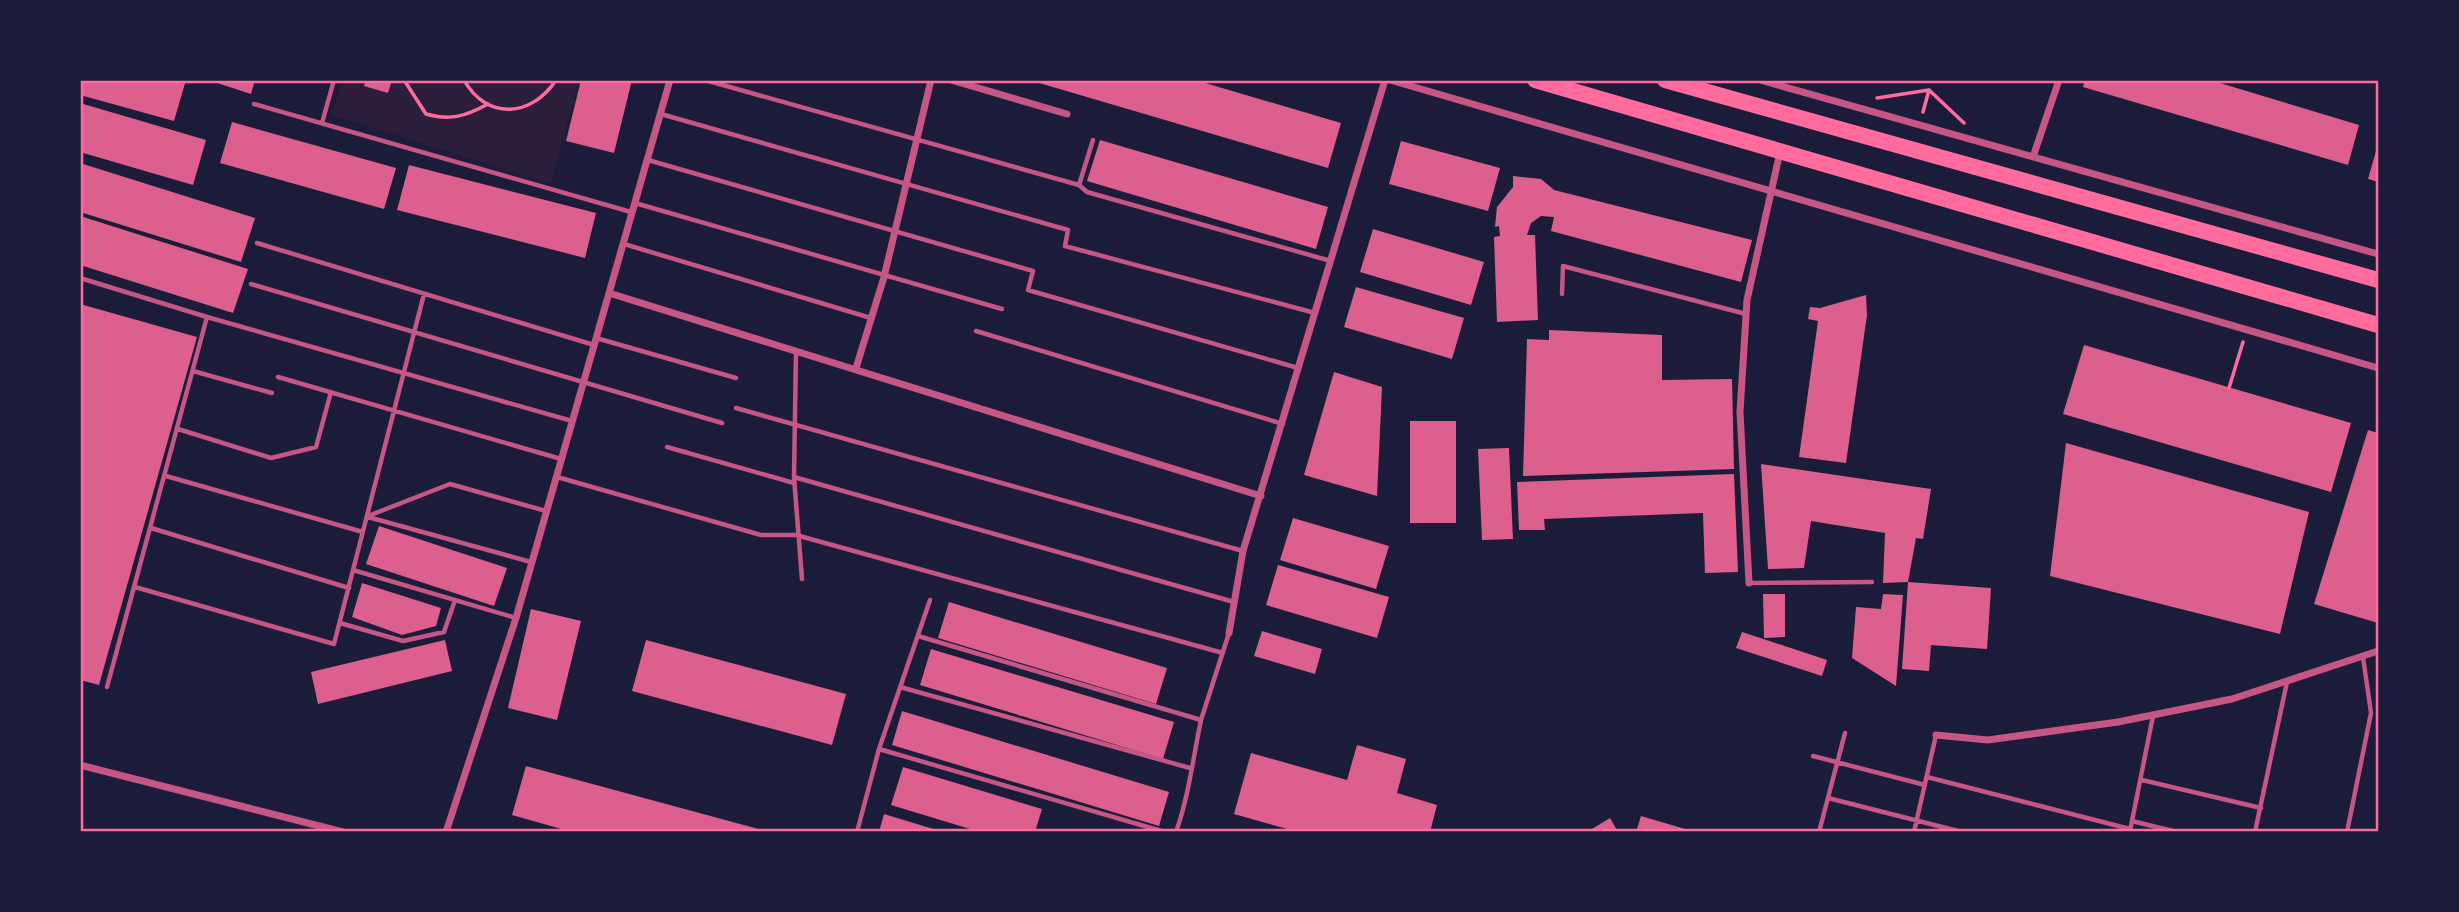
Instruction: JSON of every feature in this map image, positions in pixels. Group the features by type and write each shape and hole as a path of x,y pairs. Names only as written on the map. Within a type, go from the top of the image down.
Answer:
{"main road":[{"path":"1535,80 2378,325"},
{"path":"1665,80 2378,280"}],"street":[{"path":"446,831 516,618 670,80"},
{"path":"856,368 884,277 904,183 931,80"},
{"path":"951,80 1067,114"},
{"path":"1229,633 1243,551 1385,80"},
{"path":"1390,80 2378,368"},
{"path":"1760,80 1782,84 1842,104 2378,254"},
{"path":"2033,158 2059,80"},
{"path":"1749,583 1740,412 1746,314 1780,151"},
{"path":"609,293 1261,496"},
{"path":"1936,735 1987,740 2153,715 2232,699 2378,651"},
{"path":"80,765 343,831"}],"lane":[{"path":"322,123 334,80"},
{"path":"705,80 1079,185 1087,192 1331,261"},
{"path":"254,104 632,212"},
{"path":"660,114 1069,230 1065,246 1316,313"},
{"path":"1079,185 1093,140"},
{"path":"647,160 1033,271 1028,290 1299,369"},
{"path":"635,203 1002,309"},
{"path":"257,243 424,294 736,378"},
{"path":"623,244 871,318"},
{"path":"1562,294 1563,266 1746,314"},
{"path":"80,278 572,421"},
{"path":"251,284 722,423"},
{"path":"135,587 334,644 424,294"},
{"path":"107,687 207,317"},
{"path":"976,331 1283,424"},
{"path":"796,350 794,480 796,535 802,579"},
{"path":"193,371 272,393"},
{"path":"278,377 561,459"},
{"path":"178,429 271,458 316,447 331,392"},
{"path":"736,408 1243,551"},
{"path":"667,447 1234,603"},
{"path":"166,475 363,532"},
{"path":"556,477 761,535 796,535 1223,653"},
{"path":"367,516 450,484 546,511"},
{"path":"367,516 532,562"},
{"path":"150,528 348,588"},
{"path":"353,570 516,618"},
{"path":"1749,583 1872,582"},
{"path":"340,623 403,641 444,632 455,600"},
{"path":"857,831 879,750 930,600"},
{"path":"1176,831 1188,797 1190,768 1201,720 1229,633"},
{"path":"918,636 1201,720"},
{"path":"2347,831 2371,713 2363,656"},
{"path":"2255,831 2287,682"},
{"path":"900,687 1190,768"},
{"path":"1927,777 2130,830 2153,715"},
{"path":"1819,831 1845,733"},
{"path":"1914,831 1936,735"},
{"path":"879,750 1165,831"},
{"path":"1813,756 1925,785"},
{"path":"2142,780 2261,808"},
{"path":"1828,798 1962,831"},
{"path":"2132,821 2177,831"}],"path":[{"path":"404,80 426,114 444,119 466,116 488,104"},
{"path":"464,80 475,96 503,109 519,109 534,104 555,82 547,80"},
{"path":"502,80 518,80"},
{"path":"1842,104 1929,90 1985,144"},
{"path":"2229,388 2247,330"}],"shaded area":[{"path":"342,81 579,81 551,184 332,115"}],"building":[{"path":"80,80 186,80 174,121 80,95"},
{"path":"208,80 255,80 251,94"},
{"path":"366,80 392,80 388,93 364,86"},
{"path":"581,80 632,80 614,153 566,141"},
{"path":"1029,80 1195,80 1341,123 1328,168"},
{"path":"2085,80 2210,80 2359,125 2348,165 2083,87"},
{"path":"80,103 206,140 193,185 80,152"},
{"path":"232,122 396,168 384,209 220,163"},
{"path":"1100,140 1328,207 1316,249 1087,181"},
{"path":"1401,141 1500,168 1488,211 1389,184"},
{"path":"2378,144 2378,182 2368,179"},
{"path":"80,163 255,218 241,262 80,212"},
{"path":"409,165 596,213 585,258 397,210"},
{"path":"1513,176 1541,179 1554,190 1752,240 1741,282 1551,231 1554,217 1541,216 1531,223 1527,235 1535,235 1538,320 1497,322 1494,237 1500,236 1499,226 1495,227 1497,207 1513,187"},
{"path":"80,216 248,269 233,313 80,265"},
{"path":"1373,229 1484,262 1471,305 1360,272"},
{"path":"1356,287 1464,318 1452,359 1344,327"},
{"path":"1866,295 1867,315 1846,463 1799,457 1818,321 1808,319 1810,307 1820,308"},
{"path":"80,304 197,337 99,685 80,680"},
{"path":"1549,330 1662,335 1662,380 1732,379 1734,469 1523,476 1527,339 1549,340"},
{"path":"2084,345 2351,423 2331,492 2063,414"},
{"path":"1334,372 1382,387 1377,496 1304,475"},
{"path":"1410,421 1456,421 1456,523 1410,523"},
{"path":"2368,430 2378,433 2378,623 2314,604"},
{"path":"2066,443 2309,512 2280,634 2050,576"},
{"path":"1509,448 1513,539 1482,540 1478,449"},
{"path":"1761,464 1931,489 1923,539 1916,538 1908,582 1883,583 1885,533 1811,521 1804,568 1768,569"},
{"path":"1734,474 1738,572 1705,573 1703,513 1544,519 1545,530 1519,530 1517,482"},
{"path":"1293,518 1389,546 1376,589 1280,560"},
{"path":"379,526 507,568 494,606 366,564"},
{"path":"1278,565 1389,597 1377,638 1266,605"},
{"path":"1908,582 1991,588 1987,649 1931,645 1929,671 1902,669"},
{"path":"362,583 441,608 436,626 402,635 352,617"},
{"path":"1763,594 1785,594 1785,637 1764,638"},
{"path":"1883,594 1903,595 1896,686 1852,658 1856,607 1881,609"},
{"path":"949,602 1167,668 1156,704 938,638"},
{"path":"531,609 581,621 557,720 508,708"},
{"path":"1262,631 1322,649 1315,674 1254,656"},
{"path":"1742,632 1827,660 1822,676 1736,648"},
{"path":"445,640 452,671 318,704 311,672"},
{"path":"646,640 846,694 832,745 632,691"},
{"path":"931,649 1174,722 1163,759 920,685"},
{"path":"902,711 1169,792 1159,826 892,745"},
{"path":"1357,745 1406,759 1397,793 1437,805 1430,832 1298,832 1234,814 1251,753 1347,780"},
{"path":"526,766 766,832 572,832 512,815"},
{"path":"903,767 1042,809 1035,832 980,832 891,805"},
{"path":"884,814 940,831 940,832 879,832"},
{"path":"1641,816 1692,831 1692,832 1636,832"},
{"path":"1610,818 1618,832 1587,832"}]}
